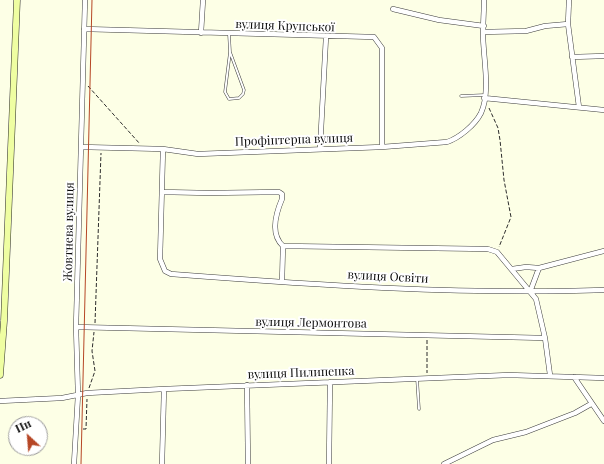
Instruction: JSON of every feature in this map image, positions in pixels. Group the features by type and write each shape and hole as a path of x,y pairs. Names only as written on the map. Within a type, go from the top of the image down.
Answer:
{"main road":[{"path":"0,375 17,0"}],"street":[{"name":"Жовтнева вулиця","path":"74,464 78,395 76,327 85,0"},
{"path":"201,32 203,0"},
{"name":"Профінтерна вулиця","path":"81,147 163,149 198,154 382,147 435,143 453,140 478,118 481,113 485,97 483,32 484,0"},
{"path":"569,0 568,24 579,107"},
{"path":"393,9 439,20 484,26"},
{"path":"483,32 526,31 545,26 568,24"},
{"name":"вулиця Крупської","path":"84,29 326,37 374,37 382,48 382,147"},
{"path":"320,149 326,37"},
{"path":"572,57 604,56"},
{"path":"485,97 604,110"},
{"path":"163,149 162,192 279,192 282,194 275,232 278,241 283,246 488,250 497,252 530,292 539,307 550,375"},
{"name":"вулиця Освіти","path":"162,192 160,259 165,271 171,274 282,282 436,290 530,292 604,290"},
{"path":"282,282 283,246"},
{"path":"512,269 526,267 539,268 604,251"},
{"path":"530,292 539,268"},
{"name":"вулиця Лермонтова","path":"76,327 545,338"},
{"name":"вулиця Пилипенка","path":"0,401 62,398 87,393 509,374 604,378"},
{"path":"574,377 604,421"},
{"path":"329,464 330,382"},
{"path":"247,385 248,464"},
{"path":"162,464 164,389"},
{"path":"444,464 493,440 526,432 575,413 591,404"}],"lane":[{"path":"230,34 230,52 225,92 229,99 234,99 243,94 244,90 230,52"},
{"path":"461,96 485,97"},
{"path":"417,378 419,409"}],"path":[{"path":"83,80 145,149"},
{"path":"485,97 498,128 505,187 510,210 509,222 497,252"},
{"path":"83,430 86,430 87,393 95,371 92,351 102,148"},
{"path":"426,336 427,378"}],"tram line":[{"path":"81,464 92,0"}]}
